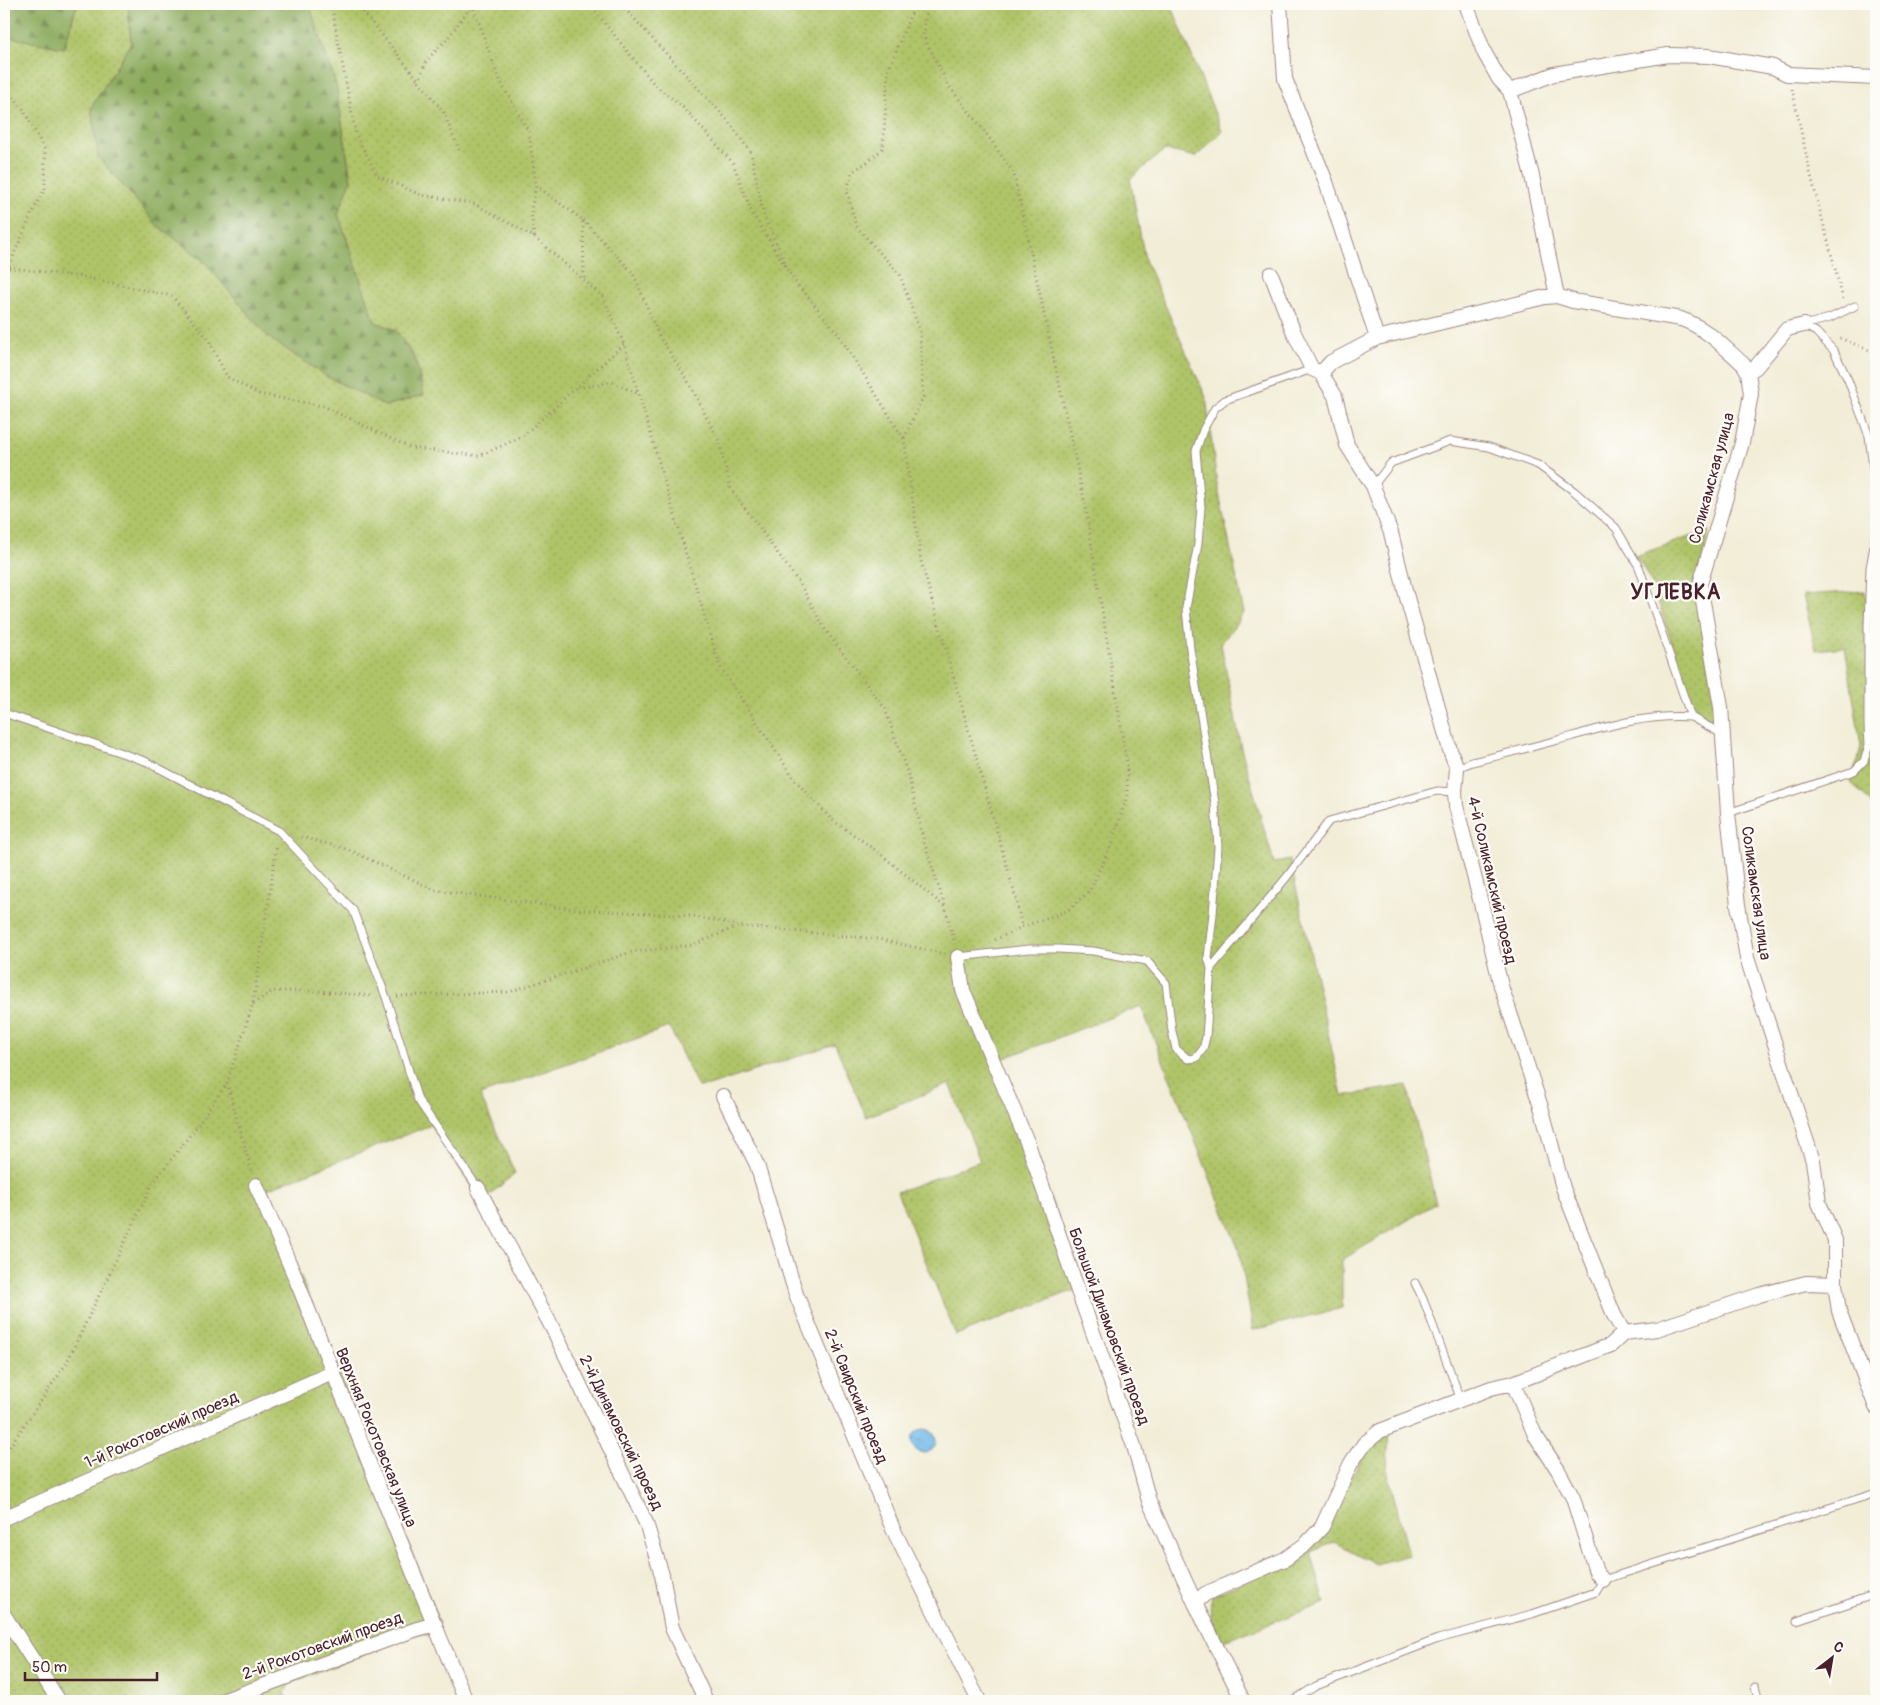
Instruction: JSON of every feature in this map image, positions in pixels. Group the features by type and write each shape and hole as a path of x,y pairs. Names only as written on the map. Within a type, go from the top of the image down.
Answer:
{"street":[{"path":"1280,4 1286,79 1326,182 1377,338"},
{"path":"1466,4 1484,52 1499,79 1510,91 1532,176 1557,296"},
{"path":"1510,91 1554,74 1668,55 1709,56 1773,67 1787,74 1876,78"},
{"name":"4-й Соликамский проезд","path":"1271,274 1294,333 1335,396 1347,445 1373,486 1391,533 1406,594 1450,750 1457,768 1456,806 1500,986 1542,1110 1563,1188 1614,1315 1624,1333"},
{"path":"1317,371 1377,338 1545,297 1557,296 1572,301 1681,319 1694,323 1708,332 1744,365 1748,372 1756,367 1787,329 1804,324"},
{"name":"Соликамская улица","path":"1748,372 1750,394 1742,443 1700,584 1721,707 1728,813 1738,906 1747,958 1813,1161 1819,1203 1835,1240 1835,1284 1839,1311 1876,1407"},
{"name":"Большой Динамовский проезд","path":"958,956 963,990 1028,1144 1078,1291 1134,1446 1149,1501 1195,1603 1243,1701"},
{"name":"2-й Свирский проезд","path":"723,1096 756,1165 796,1294 892,1528 979,1701"},
{"name":"Верхняя Рокотовская улица","path":"256,1185 298,1284 394,1528 436,1624 466,1701"},
{"name":"2-й Динамовский проезд","path":"478,1188 555,1333 646,1523 662,1575 672,1628 706,1701"},
{"path":"1195,1603 1205,1594 1285,1559 1306,1544 1322,1527 1352,1463 1364,1444 1380,1431 1610,1345 1624,1333 1657,1328 1759,1295 1806,1283 1835,1284"},
{"name":"1-й Рокотовский проезд","path":"4,1518 332,1373"},
{"path":"1512,1383 1535,1434 1573,1498 1596,1572 1603,1580"},
{"path":"4,1615 59,1701"},
{"name":"2-й Рокотовский проезд","path":"222,1701 405,1633 436,1624"}],"lane":[{"path":"1804,324 1830,318 1855,306"},
{"path":"1804,324 1816,332 1834,351 1848,380 1869,436 1876,491"},
{"path":"958,956 1029,949 1058,949 1093,950 1147,961 1166,982 1176,1049 1188,1059 1196,1058 1203,1049 1211,968 1208,958 1218,847 1215,812 1190,650 1186,608 1198,544 1201,507 1196,451 1203,430 1215,408 1225,400 1317,371"},
{"path":"1373,486 1391,463 1450,441 1489,448 1538,465 1574,491 1616,528 1639,567 1690,717"},
{"path":"1728,813 1854,771 1864,762 1869,745 1868,616 1870,568 1876,534"},
{"path":"4,713 145,761 279,831 353,910 386,996 418,1100 478,1188"},
{"path":"1457,768 1472,762 1609,726 1655,717 1690,717 1722,734"},
{"path":"1211,968 1286,878 1329,821 1437,791 1455,792"},
{"path":"1415,1283 1423,1299 1461,1400"},
{"path":"1292,1701 1316,1686 1438,1639 1532,1614 1596,1592 1603,1580 1876,1493"},
{"path":"1797,1621 1876,1594"},
{"path":"1755,1688 1759,1701"}],"path":[{"path":"331,4 356,135 378,176 420,195 475,204 534,237 603,297 624,344 719,665 801,787 831,819 878,852 945,907"},
{"path":"357,4 443,111 459,150"},
{"path":"472,4 499,79 529,132 536,186 531,210 534,237"},
{"path":"419,81 426,61 448,38 472,4"},
{"path":"589,4 656,85 685,109 733,163 751,211 792,279 837,332 904,439 921,561 1016,899 1022,927"},
{"path":"623,4 626,10 730,123 751,153 763,213 792,279"},
{"path":"904,439 923,397 920,332 900,276 856,226 847,191 852,172 869,161 883,148 888,71 910,16 918,4"},
{"path":"927,4 923,35 948,86 988,136 1014,174 1086,504 1127,764 1126,796 1110,848 1090,890 1067,911 1022,927 995,940"},
{"path":"1787,74 1793,90 1810,172 1846,310"},
{"path":"4,85 23,109 45,150 45,189 4,271"},
{"path":"4,1455 66,1364 154,1183 198,1126 227,1083 253,1004 279,831 347,849 434,890 574,909 693,916 739,926 878,939 958,956 945,907 924,842 908,774 885,709 824,628 800,584 731,489 719,440 687,379 659,336 633,273 583,220 536,186"},
{"path":"583,220 584,280"},
{"path":"6,267 84,277 172,296 208,339 226,377 258,394 323,406 411,448 479,456 523,436 624,344"},
{"path":"577,388 611,382 639,394"},
{"path":"253,1004 273,992 318,991 386,996 508,992 632,952 693,945 739,926"},
{"path":"227,1083 256,1185"}],"green space":[{"path":"4,4 77,4 64,48 4,36"},
{"path":"77,4 128,4 131,43 91,108 158,226 204,261 268,337 326,376 386,406 424,395 415,359 396,330 375,322 338,214 351,180 336,85 309,4 1171,4 1222,131 1196,157 1165,150 1130,179 1145,260 1206,397 1217,484 1244,613 1221,644 1241,748 1274,863 1290,860 1342,1096 1407,1085 1436,1203 1342,1260 1342,1308 1253,1330 1240,1253 1141,1006 997,1061 1085,1288 956,1335 897,1192 980,1161 950,1084 866,1117 835,1044 709,1086 698,1087 669,1027 480,1095 515,1173 489,1196 476,1194 431,1125 267,1189 439,1624 428,1635 417,1634 290,1683 284,1693 287,1701 4,1701 4,36 64,48"},
{"path":"128,4 309,4 336,85 351,180 338,214 375,322 396,330 415,359 424,395 385,406 326,376 268,337 204,261 158,226 98,157 91,108 131,43"},
{"path":"1709,530 1696,583 1717,720 1710,722 1699,714 1689,696 1654,588 1635,556"},
{"path":"1865,591 1876,659 1876,809 1850,781 1861,746 1845,647 1816,650 1803,595"},
{"path":"1389,1432 1387,1469 1409,1555 1376,1564 1334,1542 1311,1552 1325,1603 1221,1642 1210,1609 1212,1596 1287,1562 1338,1502 1367,1448"}],"water":[{"path":"924,1429 933,1432 936,1441 933,1450 924,1453 915,1450 912,1441 915,1432"}],"district":[{"name":"УГЛЕВКА","path":"1676,592"}]}
